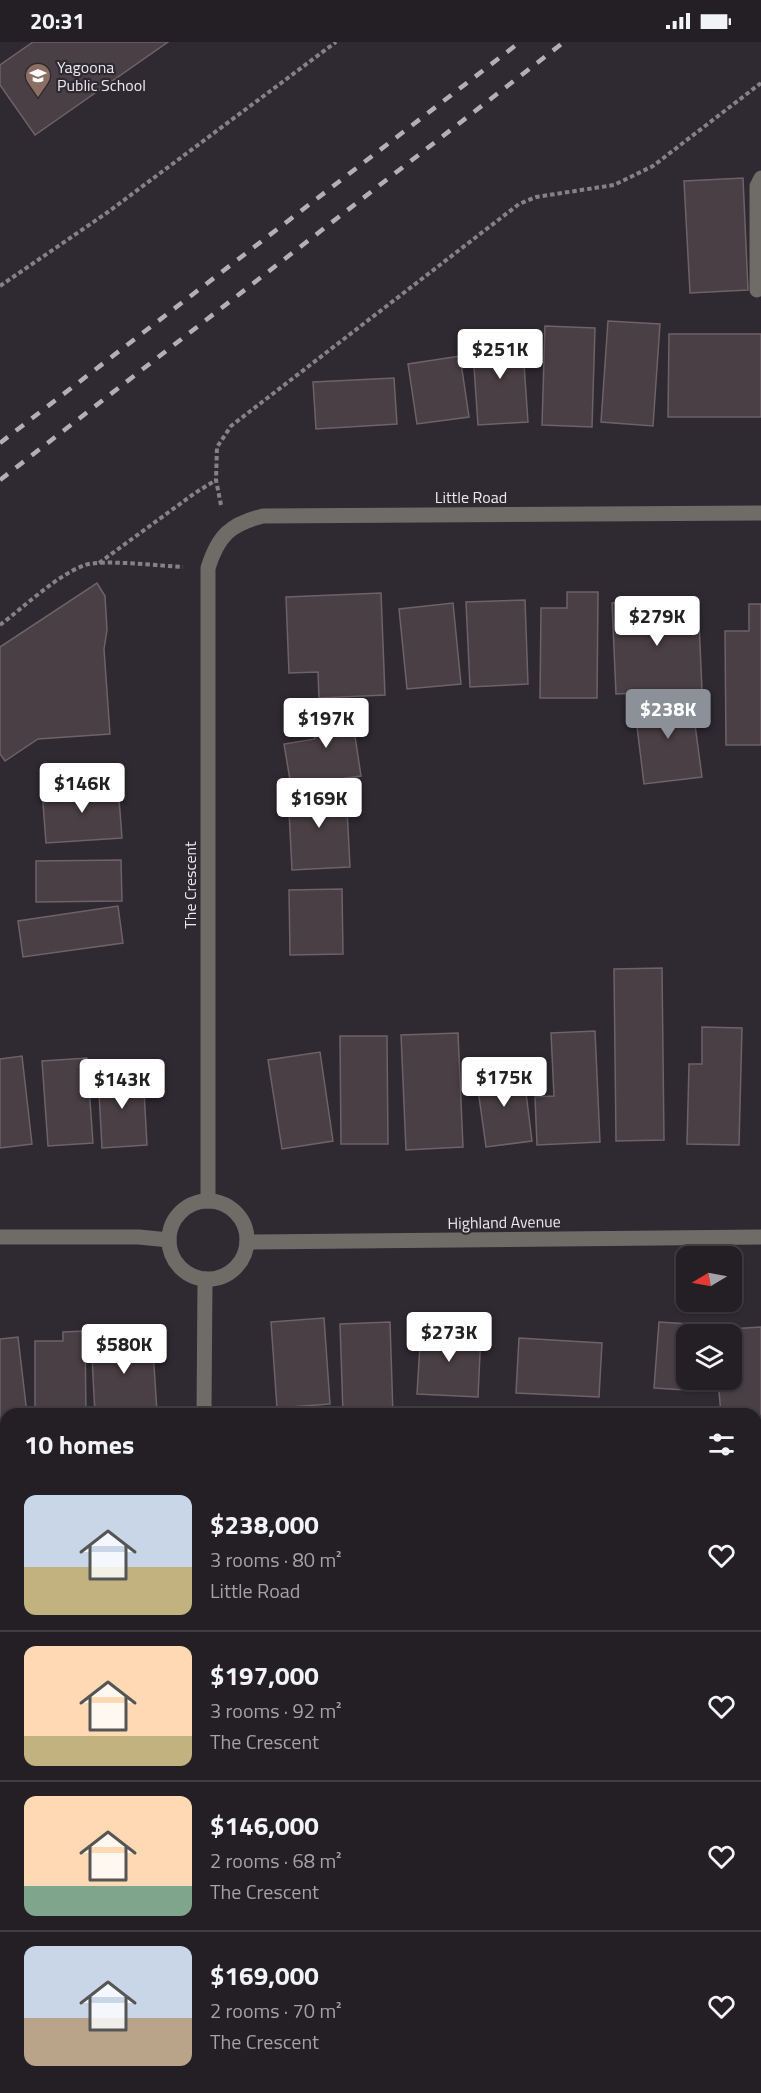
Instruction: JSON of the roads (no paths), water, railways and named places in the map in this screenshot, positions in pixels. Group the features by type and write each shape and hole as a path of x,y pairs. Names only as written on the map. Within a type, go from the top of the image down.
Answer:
{"street":[{"path":"757,290 757,186 761,178"},
{"name":"Little Road","path":"208,568 214,548 227,532 244,520 263,516 761,513"},
{"name":"The Crescent","path":"208,568 208,1201"},
{"path":"208,1201 220,1203 240,1218 247,1242 238,1265 229,1273 217,1278 205,1279 184,1271 170,1252 169,1240 170,1228 176,1217 185,1208 208,1201"},
{"path":"0,1237 139,1237 169,1240"},
{"name":"Highland Avenue","path":"247,1242 761,1237"},
{"path":"204,1408 205,1279"}],"railway":[{"path":"0,443 520,42"},
{"path":"0,480 564,42"}],"place":[{"name":"Yagoona Public School","path":"38,99"}]}
